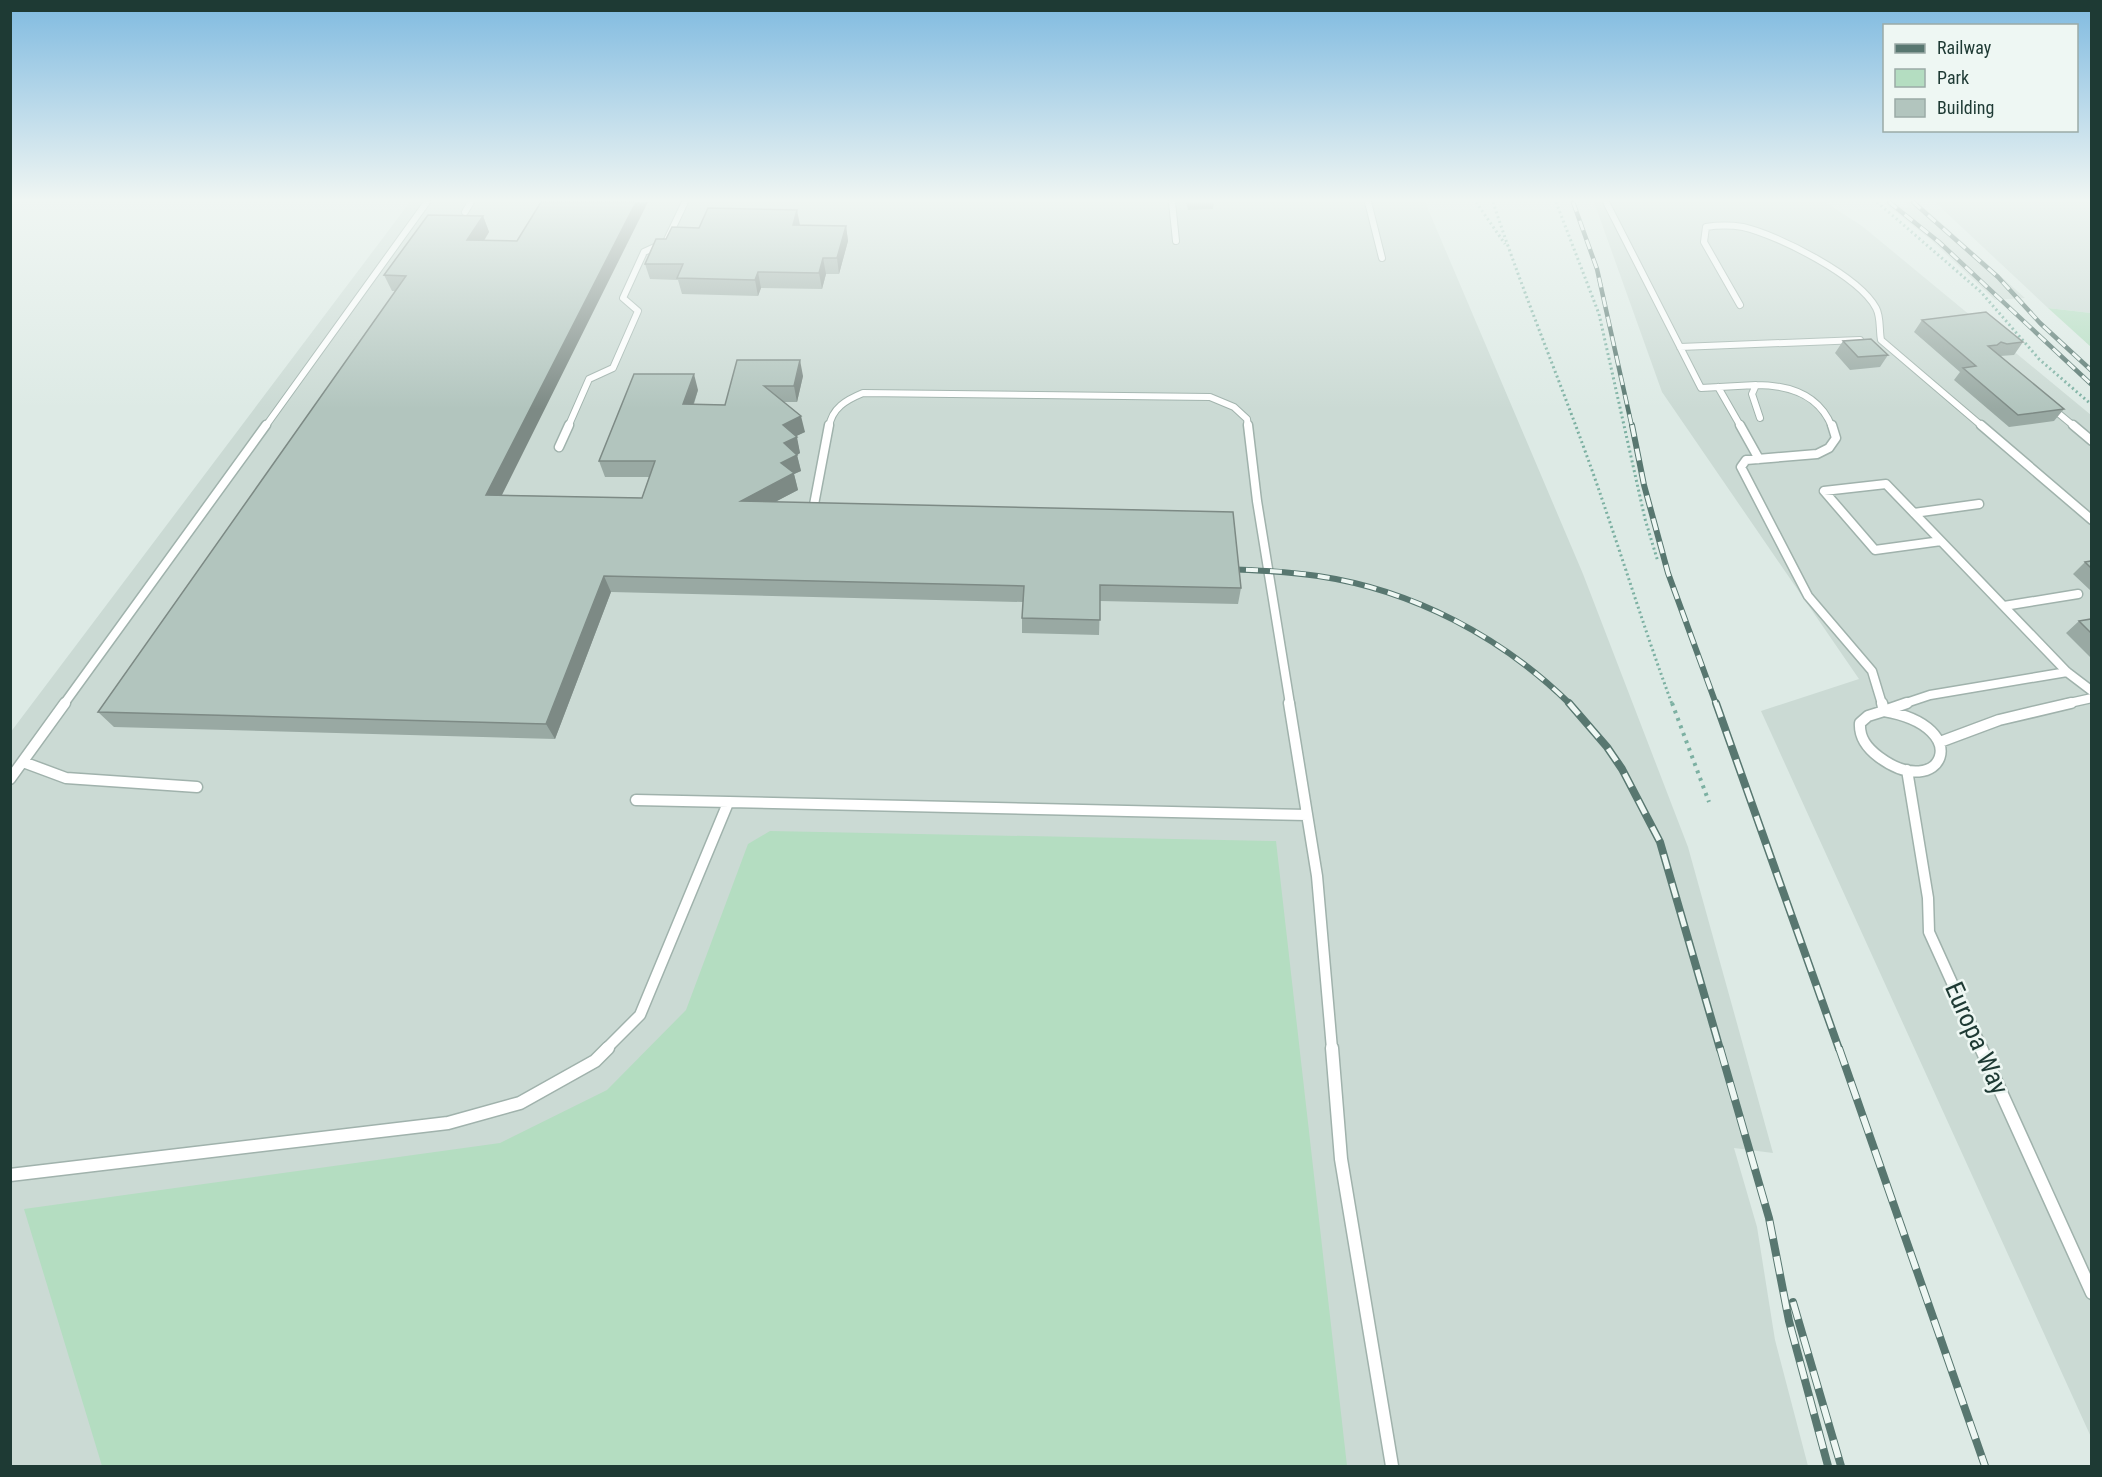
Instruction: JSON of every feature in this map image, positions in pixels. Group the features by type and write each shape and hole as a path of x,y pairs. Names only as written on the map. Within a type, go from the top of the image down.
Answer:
{"lane":[{"path":"10,779 378,271"},
{"path":"559,447 589,379 613,368 638,311 623,298 635,271"},
{"path":"1641,271 1701,388 1776,384 1802,392 1821,405 1833,423 1836,438 1829,448 1817,454 1746,460 1741,467 1808,596 1872,671 1884,711"},
{"path":"1721,271 1740,305"},
{"path":"1834,271 1853,283 1876,308 1881,340 2091,520"},
{"path":"1680,347 1881,340"},
{"path":"1756,385 1752,394 1760,418"},
{"path":"1718,387 1759,459"},
{"path":"813,510 831,415 848,399 863,393 1210,397 1234,407 1247,419 1257,501 1317,876 1341,1159 1392,1467"},
{"path":"2047,404 2091,441"},
{"path":"1941,541 1875,550 1824,491 1886,484 2004,606 2067,672 2091,691"},
{"path":"1914,513 1979,504"},
{"path":"2004,606 2078,594"},
{"path":"1884,711 1905,715 1919,722 1940,742 1943,752 1942,761 1935,768 1924,771 1907,770 1878,758 1867,748 1860,737 1859,727 1864,717 1872,712 1884,711 1930,695 2067,672"},
{"path":"1940,742 1999,720 2091,698"},
{"path":"23,762 66,778 197,787"},
{"name":"Europa Way","path":"1907,770 1928,898 1929,932 2091,1293"},
{"path":"636,800 1307,815"},
{"path":"10,1175 448,1123 520,1103 595,1061 640,1015 728,803"}],"path":[{"path":"1517,271 1603,501 1643,627 1709,802"},
{"path":"1582,271 1599,314 1645,519 1658,562"},
{"path":"1957,271 1981,292 2040,359 2091,405"}],"shaded area":[{"path":"358,271 1454,271 1583,574 1688,847 1773,1153 1734,1148 1757,1227 1775,1340 1808,1466 11,1466 10,733"},
{"path":"1619,271 1916,271 2091,415 2091,1437 1761,711 1859,679 1662,392"},
{"path":"1964,271 1995,271 2025,298 1995,300"},
{"path":"2008,271 2091,271 2091,313 2048,308"}],"green space":[{"path":"2048,308 2091,313 2091,347"},
{"path":"770,831 1276,841 1347,1466 102,1466 24,1209 500,1143 607,1090 686,1010 748,844"}],"building":[{"path":"387,271 601,271 486,495 642,498 655,461 599,461 634,374 694,374 683,404 725,405 737,360 800,360 794,386 764,386 801,416 783,425 797,437 784,443 797,455 781,463 794,473 741,501 1233,512 1241,588 1100,585 1100,620 1022,618 1024,586 604,576 546,724 98,712 406,276 384,275"},
{"path":"680,271 820,271 819,273 758,272 755,280 677,278"},
{"path":"1986,312 2023,342 2007,344 2001,342 1988,346 2064,409 2018,415 1963,368 1976,366 1922,320"},
{"path":"1871,339 1888,355 1858,357 1843,341"},
{"path":"2091,619 2091,633 2079,621"}],"railway":[{"path":"1597,271 1632,427"},
{"path":"1970,271 2092,385"},
{"path":"1991,271 2040,323 2092,371"},
{"path":"1632,425 1644,485 1668,573 1716,704"},
{"path":"1222,569 1318,576 1388,592 1422,605 1454,620 1515,658 1569,703"},
{"path":"1569,703 1607,747 1622,769 1660,842 1720,1049"},
{"path":"1716,703 1839,1049"},
{"path":"1720,1048 1769,1218 1789,1321 1828,1466"},
{"path":"1839,1048 1985,1466"},
{"path":"1793,1302 1841,1466"}]}
